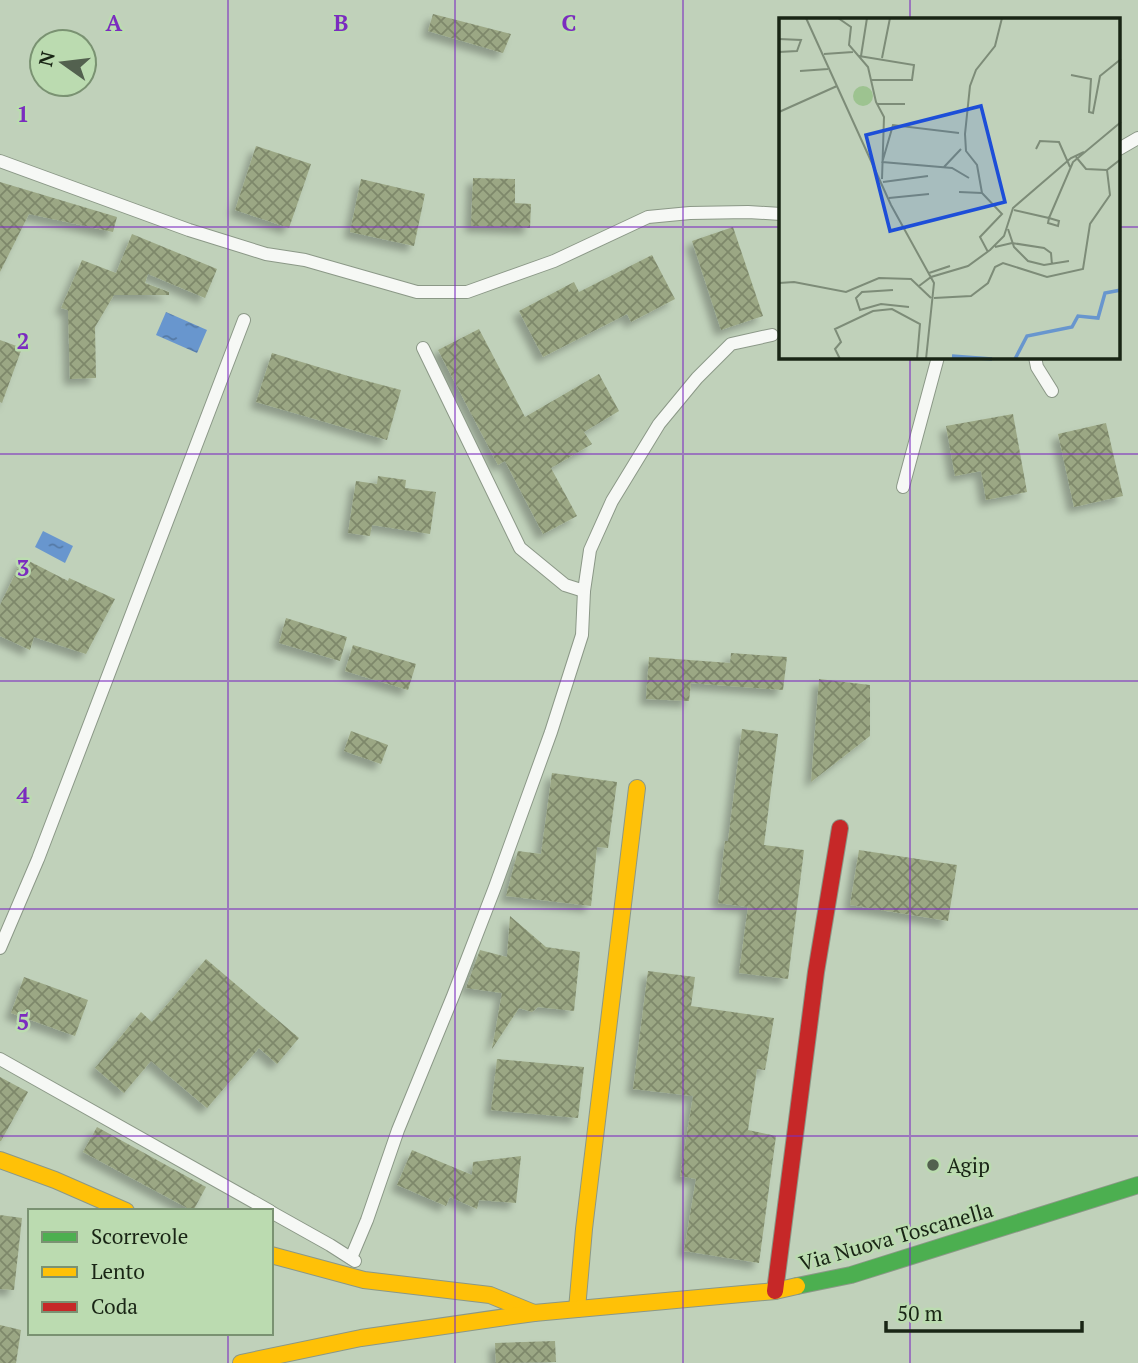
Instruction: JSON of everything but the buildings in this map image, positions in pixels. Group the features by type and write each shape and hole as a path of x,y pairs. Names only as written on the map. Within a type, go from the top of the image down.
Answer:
{"street":[{"path":"577,1309 584,1229 637,788"},
{"path":"775,1291 816,972 840,828"},
{"path":"0,1160 121,1209"},
{"name":"Via Nuova Toscanella","path":"241,1363 360,1338 534,1313 775,1291 851,1275 1138,1185"},
{"path":"273,1256 364,1280 490,1295 534,1313"}],"lane":[{"path":"1120,148 1138,138"},
{"path":"0,161 189,230 266,254 305,260 417,292 467,292 554,261 648,217 690,213 779,214"},
{"path":"0,948 38,859 244,320"},
{"path":"351,1258 398,1130 495,887 551,732 582,635 584,591 590,550 612,501 659,424 697,378 731,344 772,335"},
{"path":"423,348 520,548 565,585 584,591"},
{"path":"903,487 937,359"},
{"path":"1035,359 1037,368 1052,391"},
{"path":"0,1059 267,1209"},
{"path":"273,1212 387,1282"}],"water":[{"path":"166,312 207,330 197,353 156,335"},
{"path":"43,531 73,546 65,563 35,547"}],"traffic: fast":[{"path":"797,1286 851,1275 1138,1185"}],"traffic: slow":[{"path":"577,1309 584,1229 637,788"},
{"path":"0,1160 121,1209"},
{"path":"273,1256 364,1280 490,1295 534,1313"},
{"path":"241,1363 361,1338 534,1313 775,1291 797,1286"}],"traffic: jam":[{"path":"775,1291 816,972 840,828"}],"place":[{"name":"Agip","path":"933,1165"}]}
